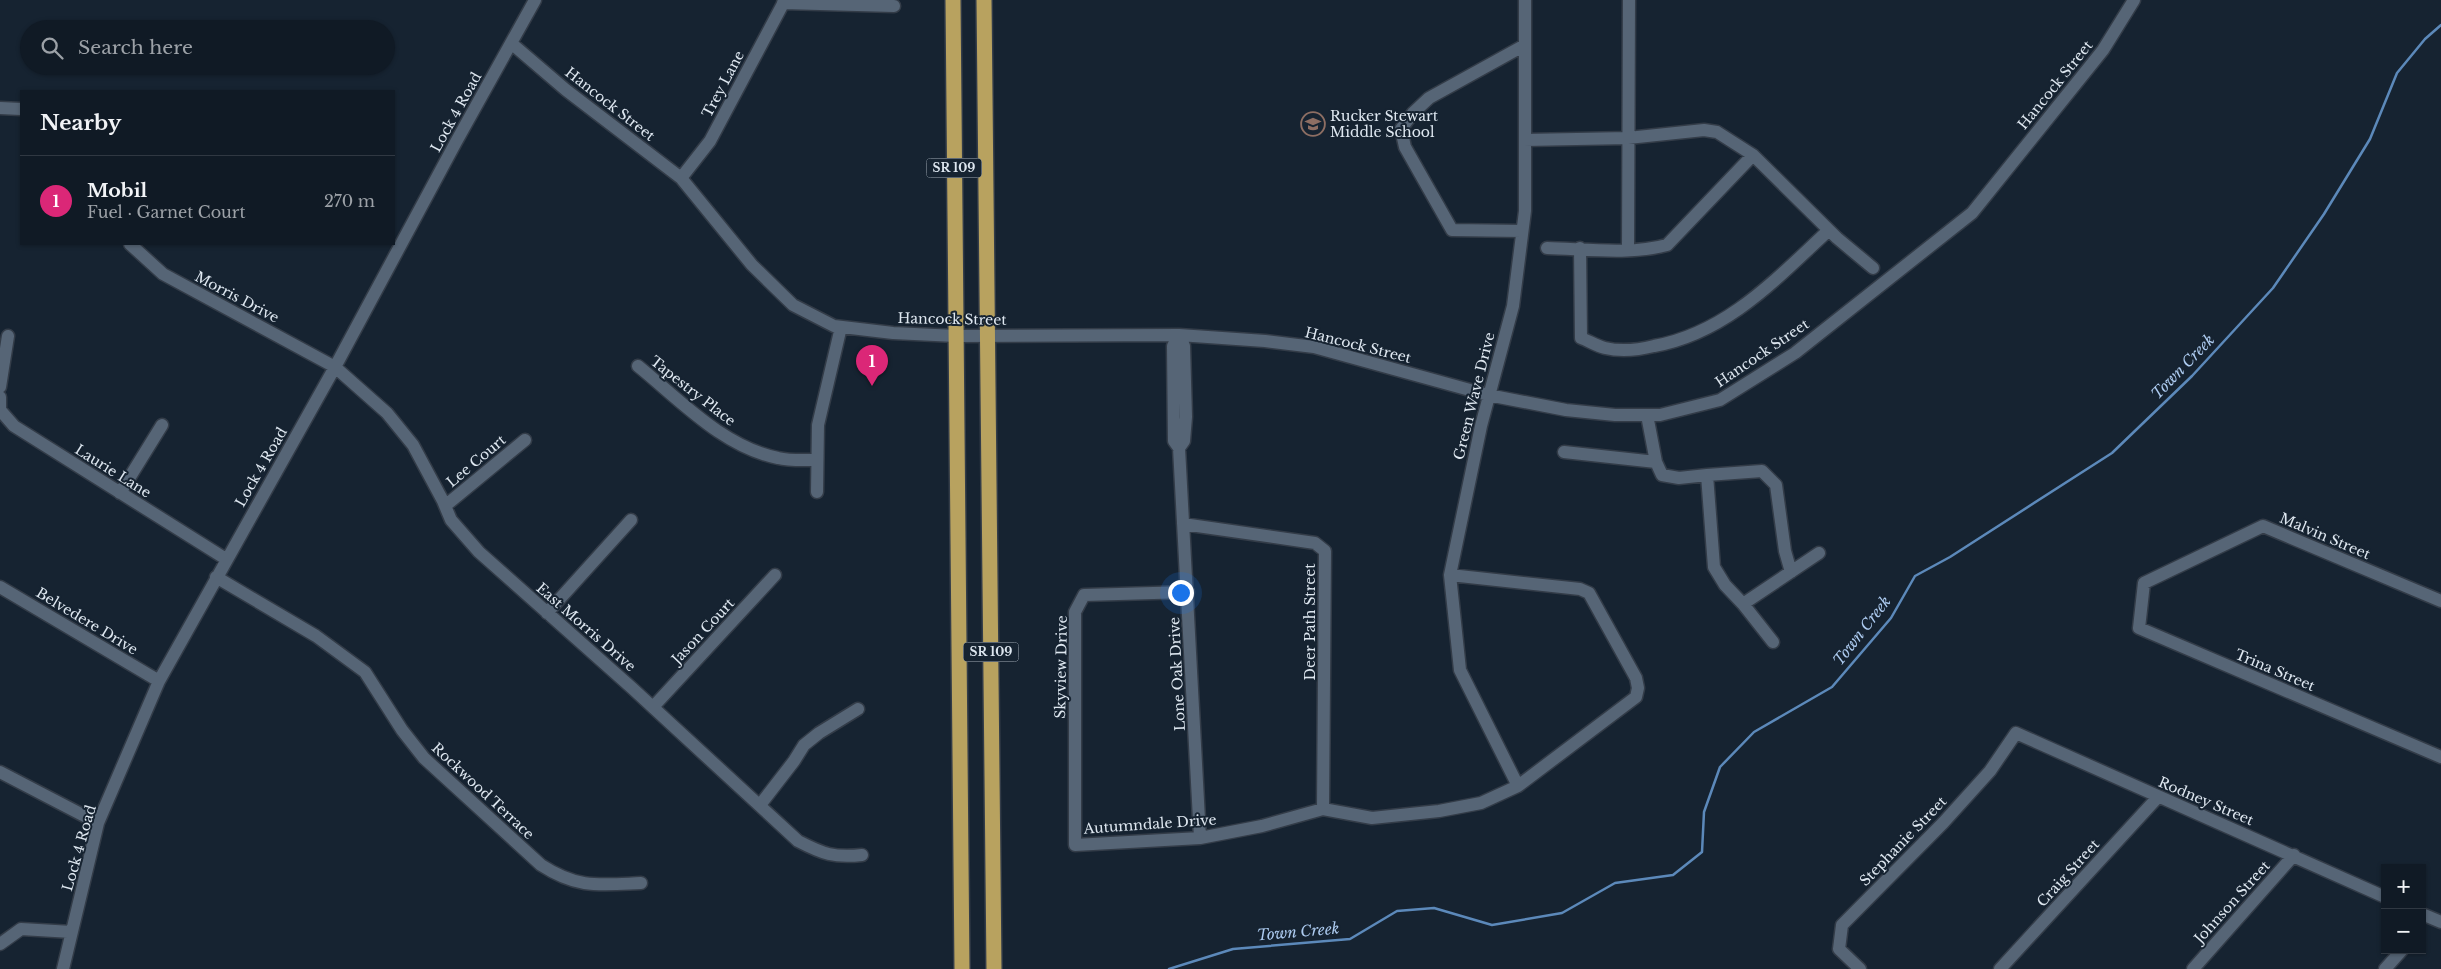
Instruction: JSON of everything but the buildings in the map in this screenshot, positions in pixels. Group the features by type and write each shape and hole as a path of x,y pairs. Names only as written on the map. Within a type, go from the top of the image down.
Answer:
{"highway":[{"name":"SR 109","path":"952,0 962,969"},
{"name":"SR 109","path":"984,0 994,969"}],"street":[{"name":"Lock 4 Road","path":"63,969 98,823 159,681 335,367 394,247 535,0"},
{"name":"Green Wave Drive","path":"1518,786 1460,670 1450,575 1488,396 1513,306 1525,211 1525,0"},
{"path":"1628,250 1629,0"},
{"name":"Hancock Street","path":"511,43 566,90 681,178 752,265 793,305 834,326 956,336 1179,335 1265,341 1314,347 1488,396 1566,410 1615,415 1647,415 1671,414 1720,400 1795,353 1972,213 2103,50 2134,0"},
{"path":"784,2 894,6"},
{"name":"Trey Lane","path":"681,178 710,141 784,2"},
{"path":"1522,231 1452,230 1405,147 1401,129 1413,113 1429,98 1525,46"},
{"path":"0,108 20,109"},
{"path":"1525,140 1628,138 1704,130 1717,132 1753,155 1829,230 1873,268"},
{"path":"1547,248 1628,250 1654,249 1667,245 1753,155"},
{"path":"1580,248 1581,338 1605,348 1630,351 1678,342 1710,329 1753,300 1829,230"},
{"name":"Morris Drive","path":"131,245 162,274 335,367"},
{"path":"816,492 818,425 841,327"},
{"name":"Lone Oak Drive","path":"1179,335 1173,346 1174,441 1179,448 1200,838"},
{"path":"0,387 8,336"},
{"name":"Tapestry Place","path":"638,366 736,443 755,452 779,459 816,460"},
{"name":"East Morris Drive","path":"335,367 387,413 413,445 451,520 478,552 653,707 798,841 821,853 838,857 862,855"},
{"name":"Laurie Lane","path":"0,397 0,410 14,426 226,560"},
{"path":"1647,415 1656,462 1662,475 1679,478 1762,471 1776,485 1785,551 1791,572"},
{"path":"120,493 162,425"},
{"name":"Lee Court","path":"445,506 525,440"},
{"path":"1564,452 1656,462"},
{"path":"1707,475 1714,567 1725,585 1773,642"},
{"path":"547,613 631,520"},
{"name":"Deer Path Street","path":"1183,524 1315,543 1324,551 1326,649 1323,809"},
{"name":"Malvin Street","path":"2144,583 2263,526 2441,602"},
{"path":"1742,604 1819,553"},
{"name":"Jason Court","path":"653,707 775,575"},
{"name":"Autumndale Drive","path":"1075,845 1200,838 1262,826 1323,809 1372,818 1410,815 1481,803 1518,786 1636,697 1638,688 1636,678 1589,593 1580,589 1450,575"},
{"name":"Rockwood Terrace","path":"216,577 316,636 365,672 402,730 424,758 541,865 560,877 575,882 596,885 641,883"},
{"name":"Trina Street","path":"2144,583 2139,628 2441,757"},
{"name":"Belvedere Drive","path":"0,587 159,681"},
{"name":"Skyview Drive","path":"1075,845 1075,612 1084,596 1188,592"},
{"path":"760,805 804,745 819,733 858,709"},
{"name":"Rodney Street","path":"2016,733 2381,895"},
{"name":"Stephanie Street","path":"1860,969 1839,950 1842,925 1943,823 1990,771 2016,733"},
{"path":"0,772 98,823"},
{"name":"Craig Street","path":"2000,969 2158,796"},
{"name":"Johnson Street","path":"2193,969 2294,855"},
{"path":"0,944 22,929 72,932"},
{"path":"2385,969 2398,954"}],"waterway":[{"name":"Town Creek","path":"1169,969 1233,949 1350,939 1397,911 1434,908 1492,925 1562,913 1615,883 1673,875 1702,852 1704,812 1720,767 1754,732 1832,687 1891,618 1915,576 1950,557 2112,453 2192,376 2273,288 2324,214 2370,139 2397,73 2425,39 2441,25"}],"place":[{"name":"Rucker Stewart Middle School","path":"1313,124"},
{"name":"Mobil","path":"872,386"}]}
